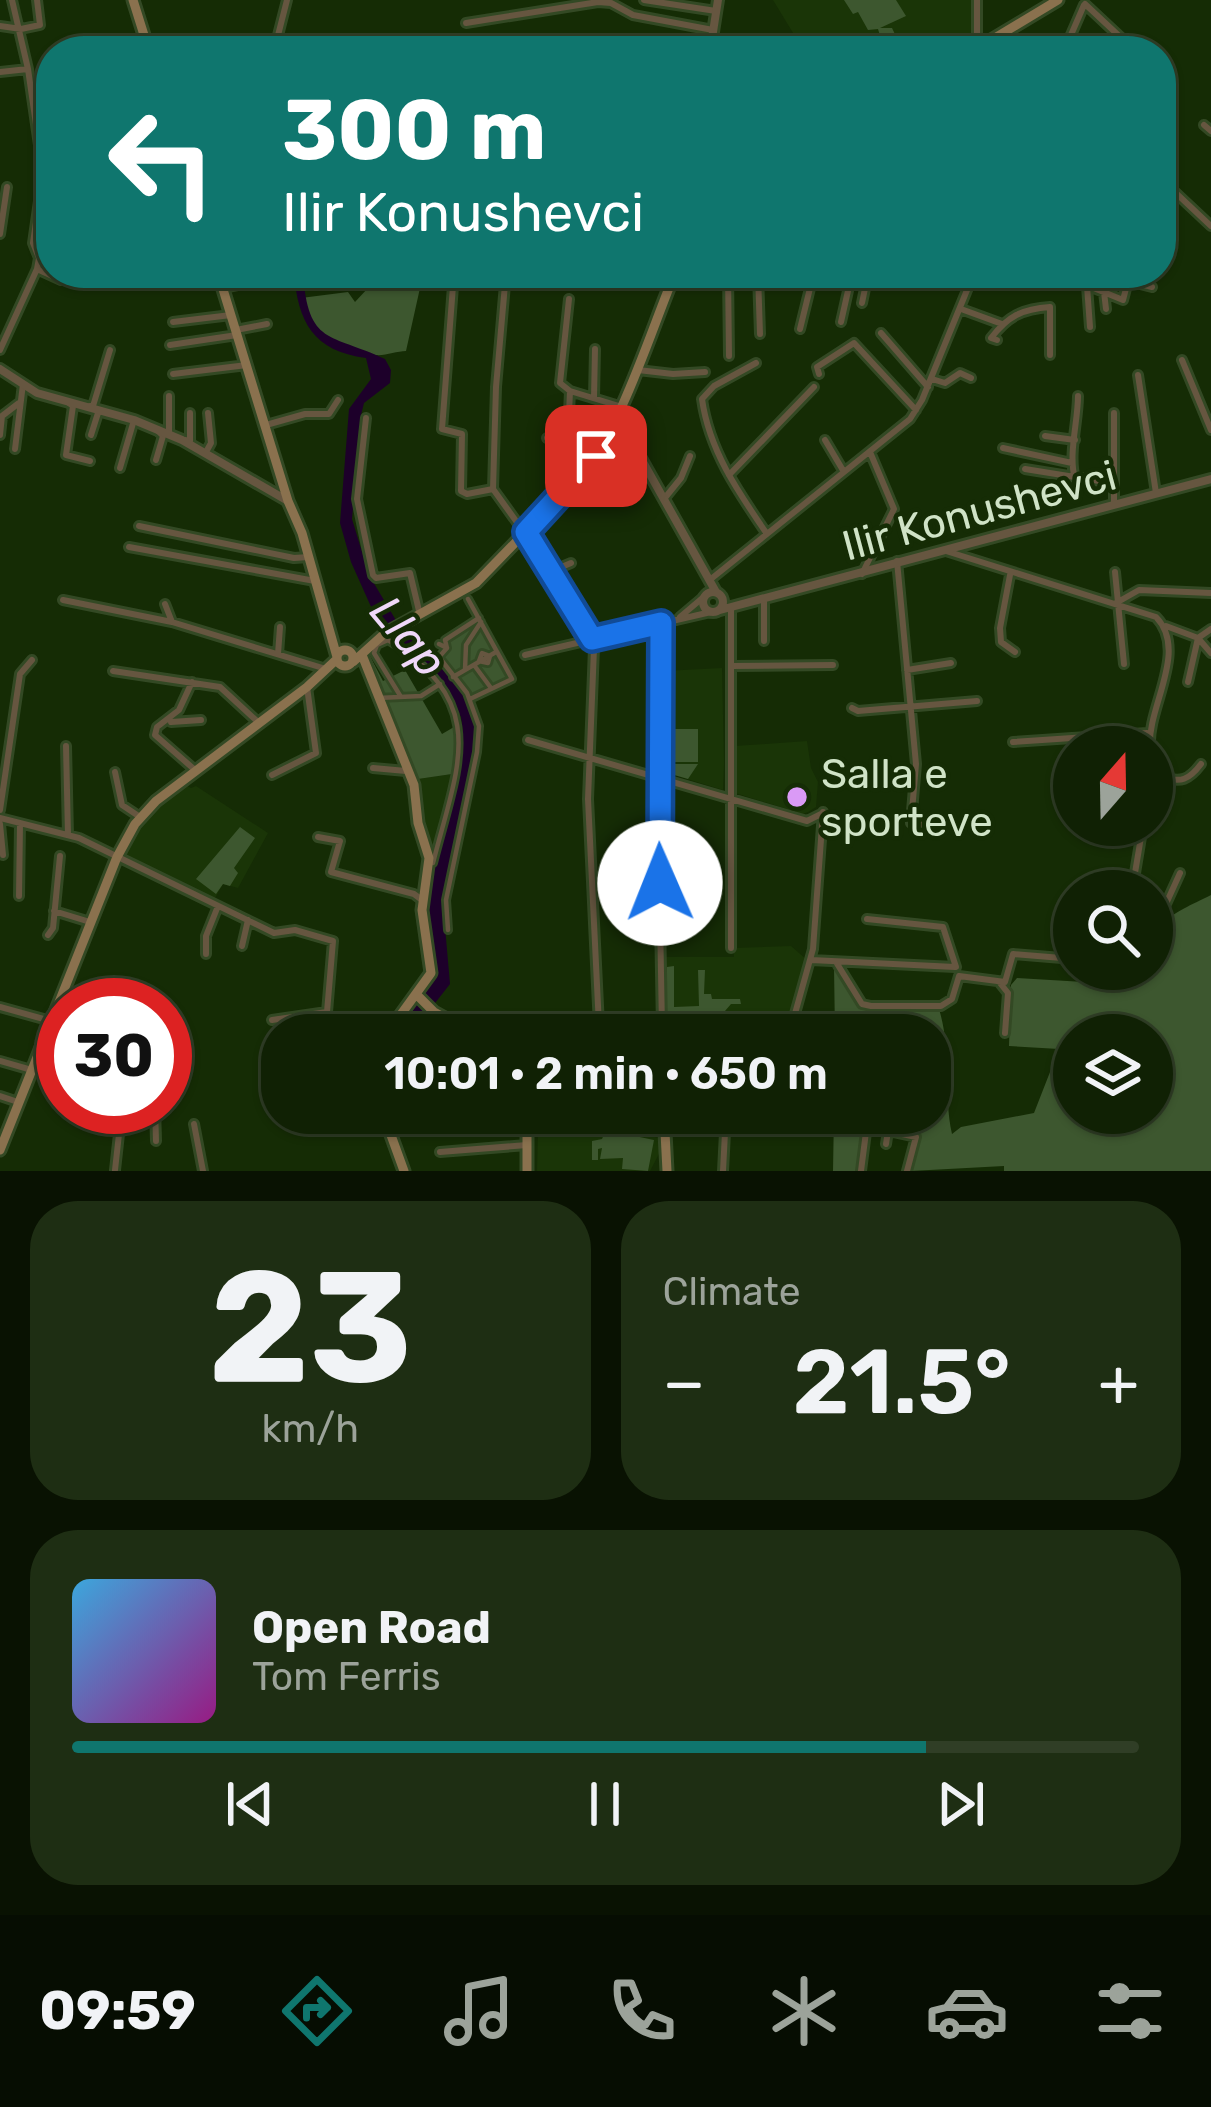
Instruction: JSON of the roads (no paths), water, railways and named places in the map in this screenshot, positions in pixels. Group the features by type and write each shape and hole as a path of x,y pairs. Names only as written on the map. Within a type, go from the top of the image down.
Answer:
{"main road":[{"path":"133,0 144,36"},
{"path":"997,36 1053,1"},
{"path":"222,288 332,634 377,698 410,771 429,858 422,900 431,973 404,1014"},
{"path":"68,978 117,857 140,817 328,669 476,584 596,456 669,288"},
{"path":"419,997 439,1014"},
{"path":"0,1147 36,1059"},
{"path":"391,1134 404,1171"},
{"path":"527,1134 527,1171"},
{"path":"665,1134 667,1171"}],"street":[{"path":"12,0 36,124"},
{"path":"0,26 40,25 37,0"},
{"path":"278,36 287,0"},
{"path":"644,0 716,11"},
{"path":"712,36 718,0"},
{"path":"976,36 977,0"},
{"path":"466,23 598,2 633,15 713,30"},
{"path":"1071,36 1086,2 1120,36"},
{"path":"0,72 28,69"},
{"path":"0,234 7,188"},
{"path":"1176,193 1211,226"},
{"path":"0,350 36,271"},
{"path":"453,288 442,429 462,434 461,491 493,489"},
{"path":"505,288 493,489 552,571 592,639 589,818 598,1014"},
{"path":"728,288 729,356"},
{"path":"758,288 760,334"},
{"path":"800,329 810,288"},
{"path":"841,322 849,288"},
{"path":"862,303 864,288"},
{"path":"711,579 900,429 930,383 969,288"},
{"path":"1087,288 1090,327"},
{"path":"1093,288 1123,301 1126,288"},
{"path":"442,290 453,291"},
{"path":"1104,292 1106,309"},
{"path":"569,299 560,383 570,391 619,406"},
{"path":"997,340 991,338 1018,312 1050,307 1050,355"},
{"path":"961,309 1002,324"},
{"path":"173,322 231,315"},
{"path":"170,345 266,324"},
{"path":"881,333 930,383 945,383 960,374 970,378"},
{"path":"819,374 817,367 854,344 916,410"},
{"path":"594,398 595,349"},
{"path":"80,406 93,406 110,350"},
{"path":"1183,360 1211,430"},
{"path":"756,363 714,386 702,399 706,430 767,534"},
{"path":"173,374 247,365"},
{"path":"0,369 37,393 134,420 182,440 288,502"},
{"path":"635,369 705,372"},
{"path":"1138,375 1156,494"},
{"path":"15,449 23,384"},
{"path":"729,475 814,387"},
{"path":"547,438 568,436 570,391"},
{"path":"169,396 169,434"},
{"path":"1075,478 1078,396"},
{"path":"265,425 305,414 329,414 338,400"},
{"path":"0,435 4,412 19,403"},
{"path":"68,403 73,406 66,455 90,461"},
{"path":"92,435 102,411"},
{"path":"206,452 211,443 208,412"},
{"path":"1114,412 1114,505"},
{"path":"182,440 190,440 190,413"},
{"path":"366,418 356,500 373,575 410,573 420,616"},
{"path":"120,468 134,420"},
{"path":"613,422 643,461 711,579 715,611"},
{"path":"155,429 163,436 156,460"},
{"path":"1045,436 1075,440"},
{"path":"824,440 844,472"},
{"path":"1003,448 1072,463"},
{"path":"864,570 894,509 870,452"},
{"path":"664,499 681,478 690,456"},
{"path":"636,490 643,461"},
{"path":"1025,469 1112,483"},
{"name":"Ilir Konushevci","path":"715,611 1211,479"},
{"path":"139,526 308,557"},
{"path":"128,547 315,581"},
{"path":"940,549 1156,616 1163,624 1198,638 1211,652"},
{"path":"897,561 916,764 910,823 936,825"},
{"path":"552,571 571,563"},
{"path":"1115,572 1124,664"},
{"path":"1010,573 1000,628 1001,642 1015,652"},
{"path":"1117,603 1139,590 1211,592"},
{"path":"715,595 731,608 731,948"},
{"path":"715,595 704,606 715,611"},
{"path":"677,620 715,595"},
{"path":"468,599 512,679 470,699"},
{"path":"764,599 764,641"},
{"path":"63,600 172,622 328,669"},
{"path":"165,604 172,622"},
{"path":"525,655 715,611"},
{"path":"448,930 446,900 479,726 470,699 439,657 447,648 446,640 480,620"},
{"path":"465,670 466,646 480,620"},
{"path":"661,623 662,1014"},
{"path":"1151,726 1169,654 1163,624"},
{"path":"278,654 280,627"},
{"path":"1188,682 1198,638 1211,629"},
{"path":"401,698 374,652 388,640 440,684 452,701 461,732 433,863"},
{"path":"440,644 447,648"},
{"path":"454,676 497,652"},
{"path":"3,855 0,817 20,674 32,660"},
{"path":"477,663 485,680 495,687"},
{"path":"908,670 951,663"},
{"path":"731,666 833,664"},
{"path":"113,671 224,689 259,723"},
{"path":"192,682 179,710 157,728 156,737 196,771"},
{"path":"377,698 421,696 440,684"},
{"path":"272,775 316,753 307,687"},
{"path":"852,708 976,701"},
{"path":"168,722 201,720"},
{"path":"1013,742 1053,739"},
{"path":"528,740 807,821 823,812 811,960 795,1014"},
{"path":"66,746 68,835"},
{"path":"1173,781 1187,779 1201,764"},
{"path":"373,768 410,771"},
{"path":"115,772 122,805 140,817"},
{"path":"0,817 68,835 274,933 295,930 333,941 327,1012 313,1014"},
{"path":"19,896 20,824"},
{"path":"318,836 340,841 331,872 422,900"},
{"path":"48,935 52,934 60,856"},
{"path":"1173,888 1180,873"},
{"path":"206,954 206,936 218,907"},
{"path":"54,910 90,922"},
{"path":"242,946 248,920"},
{"path":"836,962 862,1004 941,1006 952,1000 959,976 943,927 867,920"},
{"path":"959,976 1000,983 1005,982 1013,954 1053,957"},
{"path":"811,960 956,967"},
{"path":"1000,983 1008,993 1005,1033"},
{"path":"0,1007 36,1017"},
{"path":"0,1061 36,1073"},
{"path":"0,1096 18,1102"},
{"path":"194,1124 202,1171"},
{"path":"116,1170 119,1134"},
{"path":"156,1134 156,1141"},
{"path":"722,1171 725,1134"},
{"path":"861,1171 866,1134"},
{"path":"886,1144 888,1134"},
{"path":"902,1134 916,1137 907,1171"},
{"path":"440,1152 527,1145"}],"water":[{"name":"Llap","path":"296,288 305,288 310,314 325,334 385,359 391,370 390,383 364,403 352,519 369,575 397,622 464,692 477,729 443,904 450,984 426,1014 408,1014 434,981 427,898 463,732 461,717 445,686 391,637 351,562 340,523 349,409 371,379 366,358 333,349 305,320"}],"place":[{"name":"Salla e sporteve","path":"797,797"}]}
